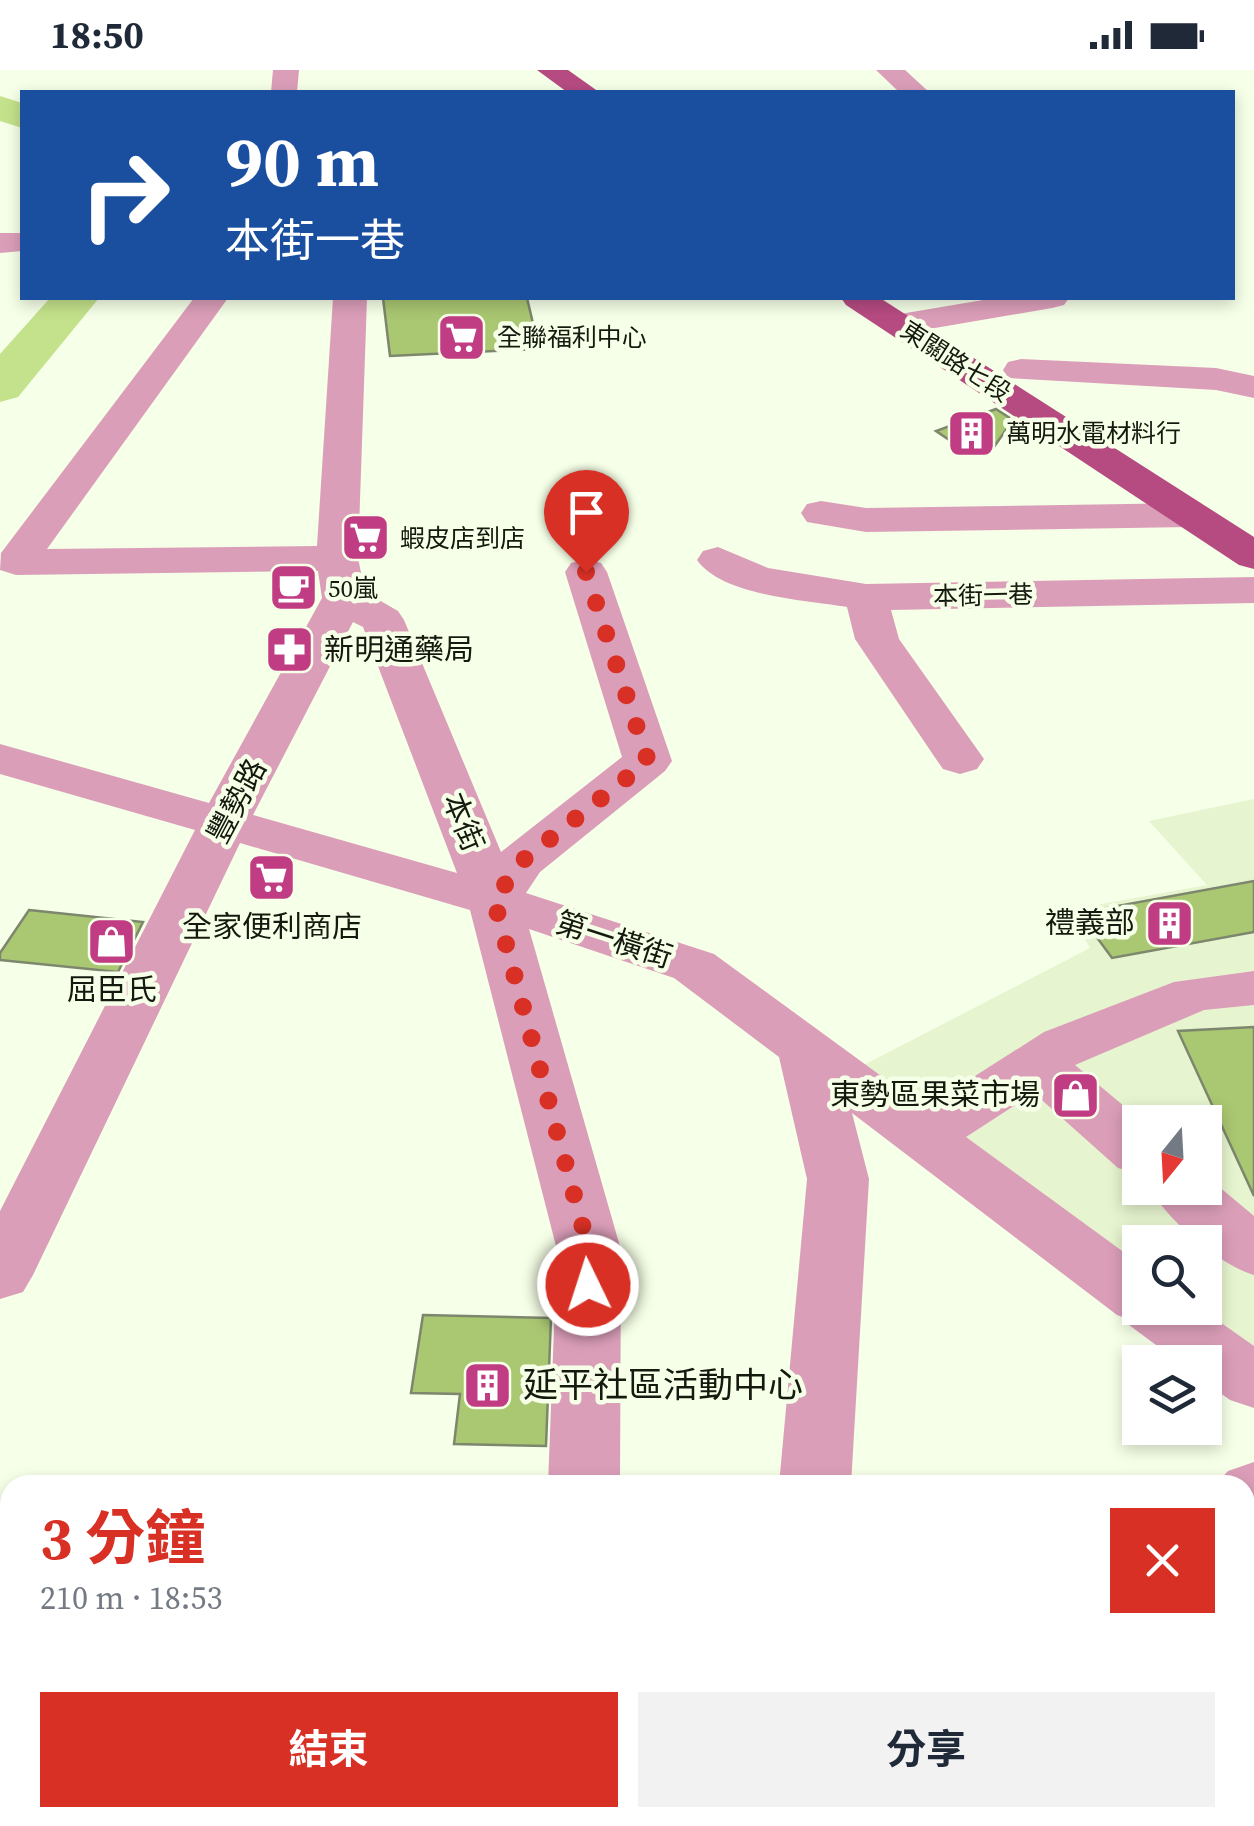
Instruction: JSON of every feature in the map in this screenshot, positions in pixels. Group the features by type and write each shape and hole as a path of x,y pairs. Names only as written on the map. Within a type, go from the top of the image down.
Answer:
{"main road":[{"path":"540,82 577,90"},
{"name":"東關路七段","path":"865,300 940,318 1254,518"},
{"name":"東關路七段","path":"903,311 1254,556"}],"street":[{"path":"889,70 914,90"},
{"path":"210,300 16,562 341,578"},
{"name":"豐勢路","path":"0,1275 225,822 341,578 350,300"},
{"path":"940,318 1041,300"},
{"path":"1022,370 1216,379 1254,388"},
{"path":"820,513 866,520 1190,514"},
{"name":"本街一巷","path":"718,560 757,579 866,597 1254,590"},
{"path":"494,900 522,861 648,761 586,572"},
{"name":"本街","path":"341,578 382,620 494,900 589,1250 584,1475"},
{"path":"866,597 877,639 960,758"},
{"name":"第一橫街","path":"0,759 494,900 694,966 1122,1285"},
{"path":"923,1137 1065,1044 1194,994 1254,988"},
{"path":"806,1050 838,1179 816,1475"},
{"path":"1036,1062 1122,1137"},
{"path":"1200,1205 1254,1252"},
{"path":"1177,1325 1254,1382"}],"shaded area":[{"name":"東勢區果菜市場","path":"1254,799 1254,1357 1210,1325 1222,1325 1222,1225 1122,1225 1122,1261 858,1068 1090,948 1068,910 1207,885 1149,821"}],"building":[{"name":"全聯福利中心","path":"383,300 527,300 539,349 390,356"},
{"name":"萬明水電材料行","path":"996,409 1013,420 991,451 970,454 936,431"},
{"name":"禮義部","path":"1254,881 1254,932 1112,958 1079,913"},
{"path":"29,910 143,922 118,972 0,960 0,953"},
{"path":"1254,1027 1254,1196 1222,1127 1222,1105 1212,1105 1178,1031"},
{"name":"延平社區活動中心","path":"423,1315 551,1318 546,1446 454,1444 460,1394 411,1393"}],"waterway":[{"path":"0,108 20,115"},
{"path":"0,386 73,300"}],"place":[{"name":"全聯福利中心","path":"462,337"},
{"name":"萬明水電材料行","path":"971,433"},
{"name":"蝦皮店到店","path":"365,538"},
{"name":"50嵐","path":"293,588"},
{"name":"新明通藥局","path":"289,650"},
{"name":"全家便利商店","path":"272,878"},
{"name":"禮義部","path":"1170,923"},
{"name":"屈臣氏","path":"112,941"},
{"name":"東勢區果菜市場","path":"1075,1095"},
{"name":"延平社區活動中心","path":"488,1385"}],"route":[{"path":"586,572 648,761 522,861 494,900 589,1250 588,1285"}]}
